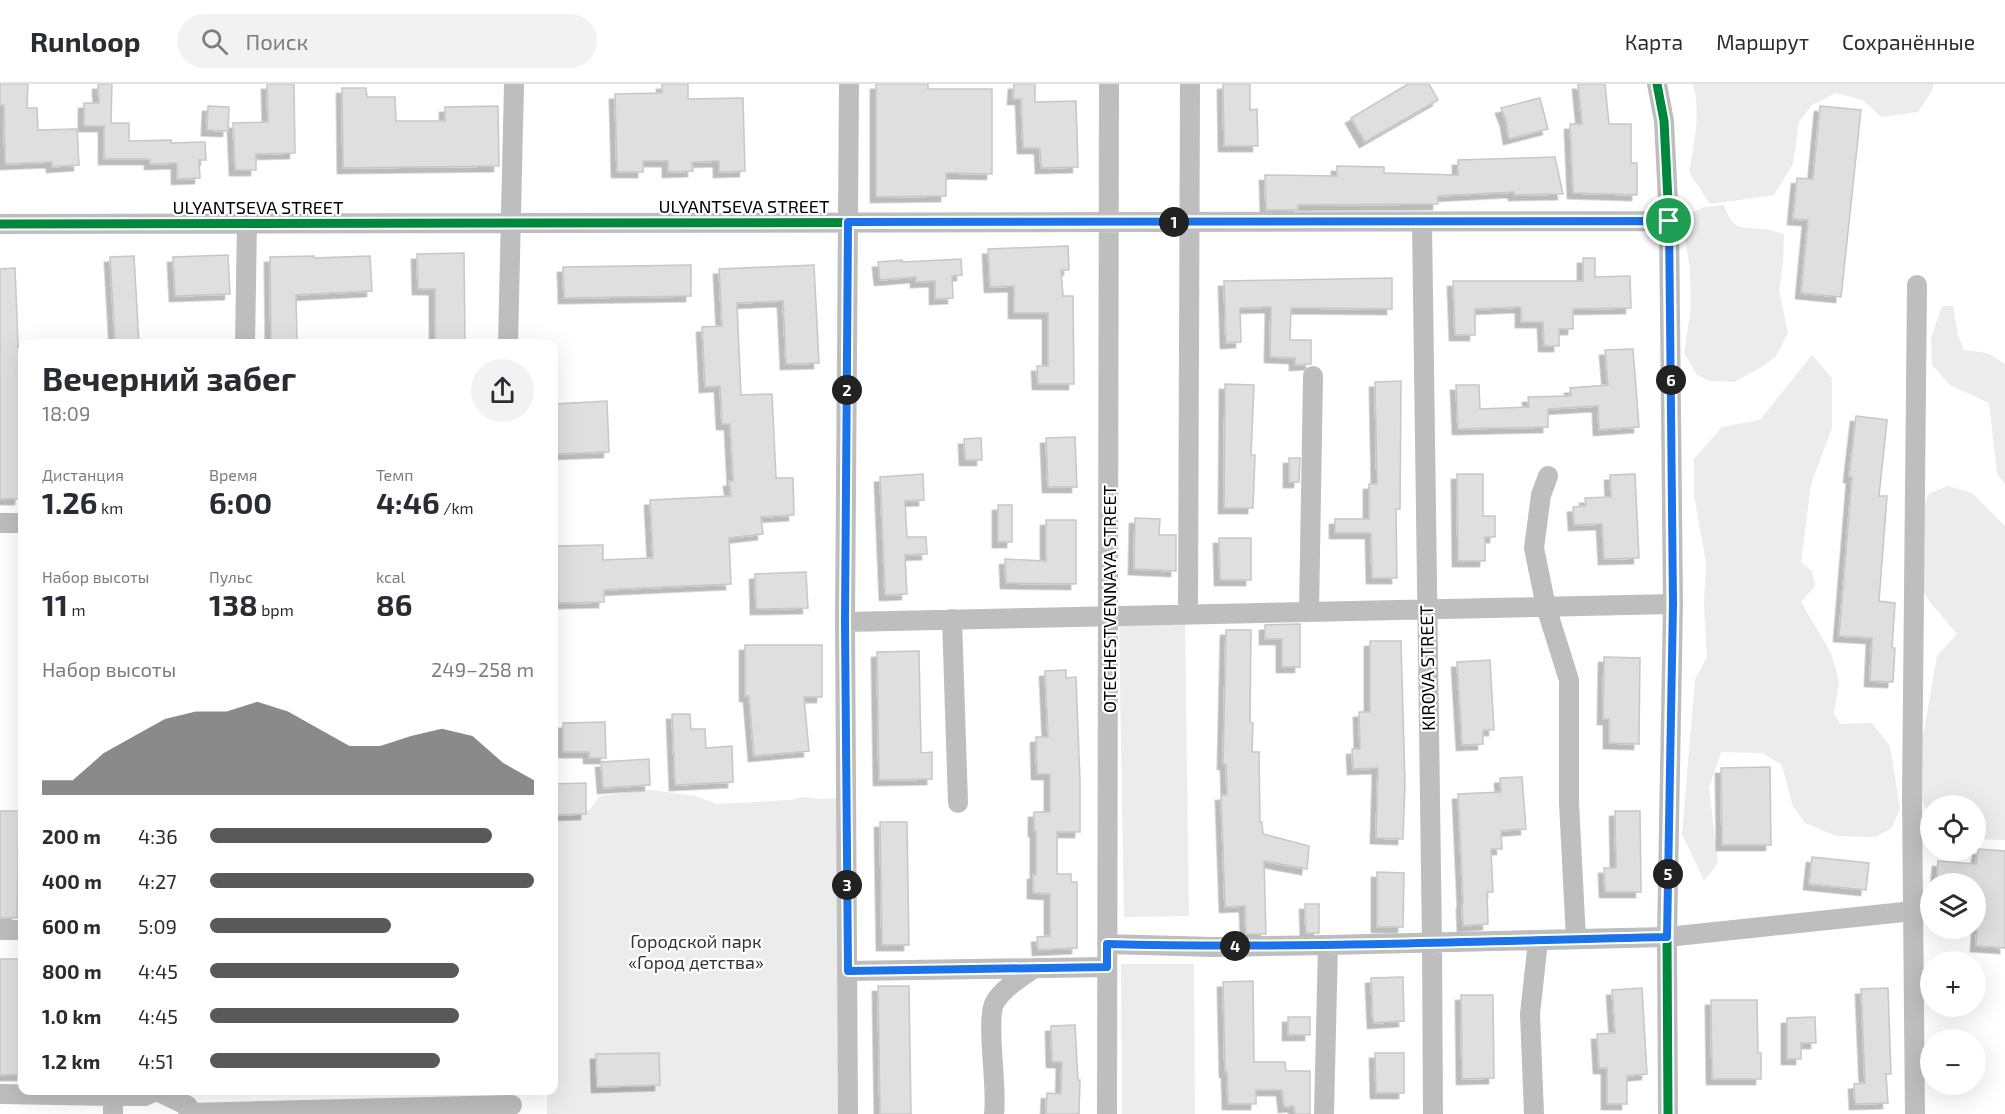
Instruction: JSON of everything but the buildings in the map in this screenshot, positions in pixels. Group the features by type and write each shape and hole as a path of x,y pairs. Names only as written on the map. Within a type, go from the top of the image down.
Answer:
{"street":[{"path":"508,339 514,84"},
{"path":"848,1114 845,622 849,84"},
{"name":"OTECHESTVENNAYA STREET","path":"1107,1114 1109,84"},
{"path":"1188,615 1190,84"},
{"path":"1657,84 1664,121 1669,221 1673,604 1667,937 1668,1114"},
{"name":"ULYANTSEVA STREET","path":"0,224 1669,221"},
{"name":"KIROVA STREET","path":"1422,222 1432,943 1432,1114"},
{"path":"245,339 246,223"},
{"path":"1915,1114 1912,799 1917,285"},
{"path":"1309,612 1313,376"},
{"path":"1548,476 1541,495 1534,548 1546,607 1569,680 1569,803 1576,939"},
{"path":"0,524 18,523"},
{"path":"845,622 1673,604"},
{"path":"952,620 958,803"},
{"path":"1107,944 1213,947 1667,937 1913,911"},
{"path":"0,930 18,930"},
{"path":"1534,1114 1530,1014 1538,941"},
{"path":"1324,1114 1328,945"},
{"path":"848,971 1107,967"},
{"path":"994,1114 996,1099 991,1032 994,1004 1007,988 1034,968"},
{"path":"0,1094 31,1104 113,1105 148,1095"},
{"path":"166,1095 188,1106 512,1103"}],"green space":[{"path":"1693,84 1934,84 1931,93 1918,112 1882,117 1862,100 1836,93 1812,105 1799,122 1793,164 1774,195 1710,204 1689,172 1697,117"},
{"path":"1724,205 1733,223 1741,227 1784,234 1779,290 1788,333 1776,356 1762,367 1734,382 1710,381 1697,375 1684,353 1691,308 1690,269 1685,238 1691,213 1704,207"},
{"path":"1942,306 1953,306 1958,336 1964,350 1988,353 2005,364 2005,484 1997,474 1989,403 1950,385 1932,365 1931,338"},
{"path":"1812,355 1832,378 1832,428 1811,484 1801,562 1812,571 1815,586 1801,602 1831,653 1839,681 1834,714 1840,724 1872,723 1890,746 1900,809 1891,829 1874,837 1836,836 1805,823 1792,804 1782,765 1762,753 1721,752 1709,788 1718,863 1704,881 1682,834 1695,679 1707,657 1704,605 1706,563 1694,495 1694,459 1722,427 1760,420"},
{"path":"1948,486 1972,493 2005,526 2005,840 1986,839 1986,795 1921,795 1910,748 1924,731 1937,656 1957,634 1923,592 1913,569 1917,536 1928,494"},
{"path":"1185,622 1189,916 1124,917 1119,623"},
{"name":"Городской парк «Город детства»","path":"651,790 695,796 717,804 791,800 803,797 838,798 840,1114 547,1114 547,1095 558,1095 558,811 589,810 600,796"},
{"path":"1121,964 1194,964 1195,1114 1122,1114"}],"cycle path":[{"path":"1657,84 1664,121 1669,221 1673,604 1667,937 1668,1114"},
{"path":"0,224 1669,221"}],"route":[{"path":"1669,221 1673,604 1667,937 1213,947 1107,944 1107,967 848,971 845,622 848,222 1669,221"}]}
